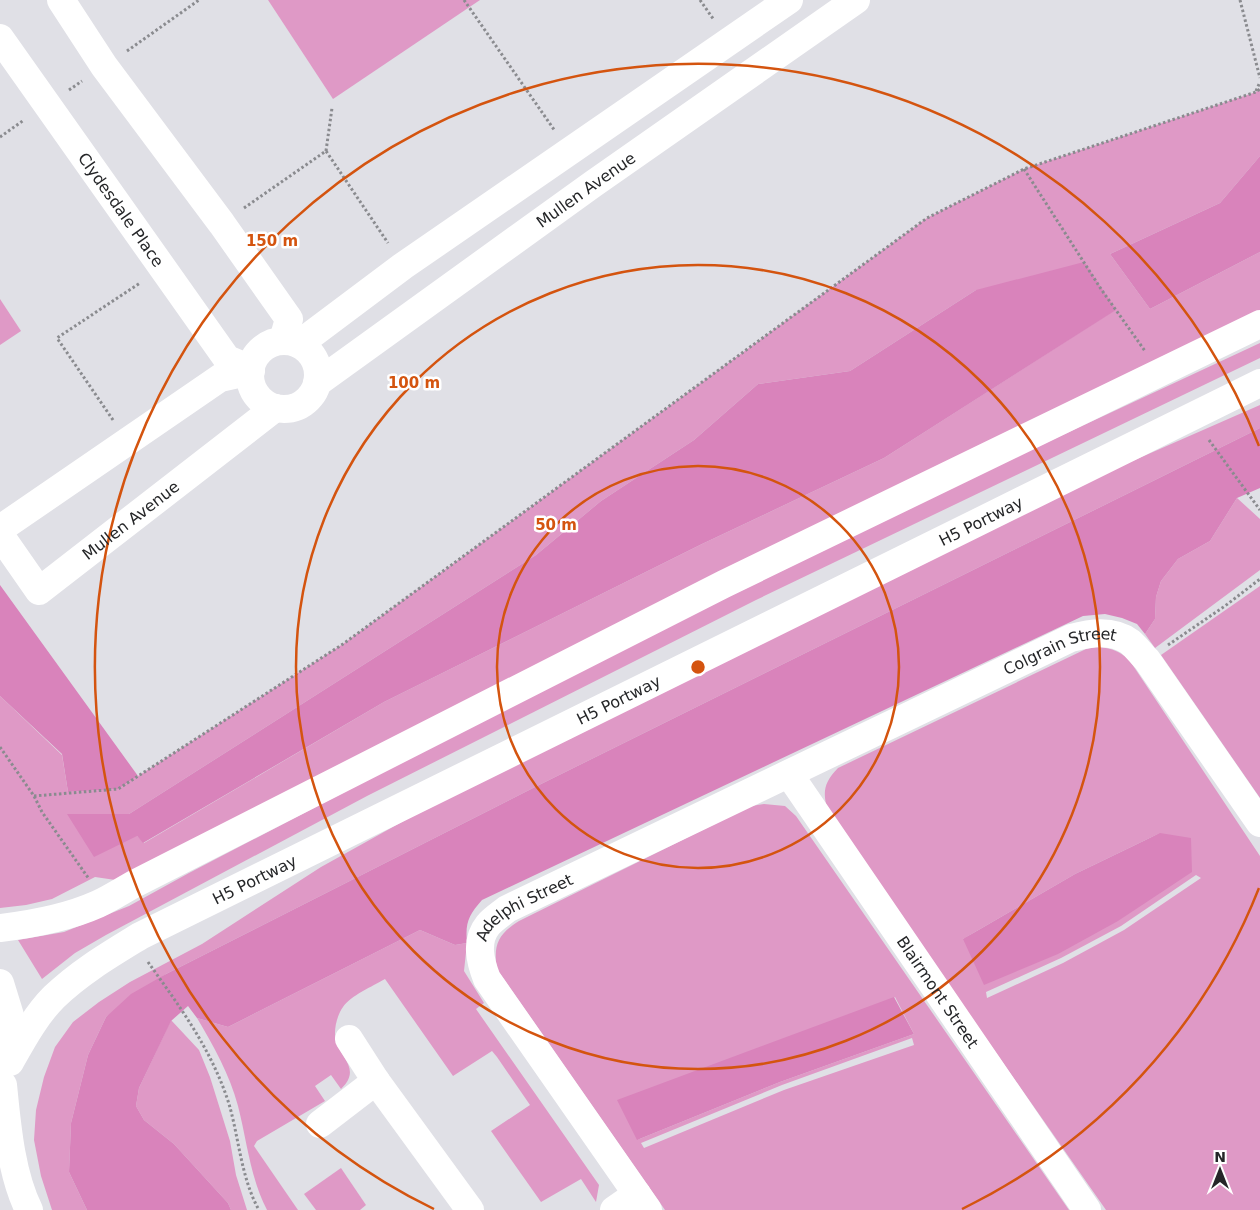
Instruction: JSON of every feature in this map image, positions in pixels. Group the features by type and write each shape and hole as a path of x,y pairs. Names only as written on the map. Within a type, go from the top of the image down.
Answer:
{"street":[{"path":"61,0 104,66 222,224 289,319 291,342"},
{"path":"291,342 789,0"},
{"name":"Mullen Avenue","path":"317,382 593,184 856,0"},
{"name":"Clydesdale Place","path":"0,38 227,359 251,370"},
{"path":"0,928 61,918 97,904 724,584 1260,324"},
{"path":"277,341 291,342 309,352 316,365 317,382 312,394 302,404 291,409 274,408 264,404 256,397 250,386 251,370 257,353 266,345 277,341"},
{"path":"0,529 220,378 251,370"},
{"name":"H5 Portway","path":"4,1079 31,1026 53,998 90,966 140,936 1260,384"},
{"name":"Mullen Avenue","path":"0,535 39,591 274,408"},
{"name":"Colgrain Street","path":"789,774 1071,638 1093,632 1113,635 1128,641 1147,660 1260,823"},
{"name":"Adelphi Street","path":"614,1210 643,1202 486,979 480,960 480,943 488,925 507,909 789,774"},
{"name":"Blairmont Street","path":"789,774 1088,1210"},
{"path":"0,983 12,1022 4,1079 13,1157 23,1199 29,1210"},
{"path":"348,1039 376,1081 470,1210"},
{"path":"320,1124 376,1081"}],"path":[{"path":"464,0 569,152"},
{"path":"1240,0 1260,78"},
{"path":"1256,92 1260,82"},
{"path":"34,796 118,788 343,644 927,218 1024,169 1256,92 1260,89"},
{"path":"332,108 326,151 404,266"},
{"path":"222,224 326,151"},
{"path":"1024,169 1101,289"},
{"path":"128,442 57,338 162,268"},
{"path":"1250,497 1260,510"},
{"path":"1147,660 1260,579"},
{"path":"0,747 34,796 42,812"},
{"path":"191,1023 208,1051 229,1104 247,1178 259,1210"}],"shaded area":[{"path":"268,0 480,0 333,99"},
{"path":"1260,89 1260,156 1220,203 1110,254 1150,309 1260,252 1260,322 136,883 95,877 52,899 0,908 0,696 62,755 68,792 118,789 343,644 927,218 1024,169 1256,92","holes":["1101,289 1115,310 884,458 702,544 384,702 144,843 137,836 68,814 129,814 536,555 601,501 694,440 758,384 850,371 976,290"]},
{"path":"1260,156 1260,252 1150,309 1110,254 1220,203"},
{"path":"1084,262 1116,310 884,458 702,544 384,702 143,843 137,836 94,857 67,814 129,814 536,555 601,501 694,440 758,384 850,371 976,290"},
{"path":"0,299 21,331 0,345"},
{"path":"1260,343 1260,358 756,600 367,796 106,935 75,953 42,979 18,940 64,932 129,906 569,675 994,467"},
{"path":"1260,405 1260,428 537,786 166,974 106,1017 88,1055 71,1123 69,1172 87,1210 52,1210 41,1176 34,1140 36,1110 44,1077 55,1047 73,1022 99,1002 130,982 202,944 321,867 445,798 1096,477"},
{"path":"1260,428 1260,488 1237,498 1210,541 1178,559 1161,581 1156,597 1155,619 1145,634 1137,624 1122,618 1105,614 1083,616 482,900 467,924 467,943 455,945 420,930 228,1027 197,1018 188,1006 171,1021 139,1088 136,1106 144,1120 174,1144 228,1203 231,1210 87,1210 69,1172 71,1123 88,1055 106,1017 131,994 166,974 537,786"},
{"path":"1237,498 1260,519 1260,570 1155,648 1145,634 1155,619 1156,597 1161,581 1178,559 1210,541"},
{"path":"0,585 138,776 118,789 68,792 62,754 0,696"},
{"path":"1260,586 1260,798 1161,655"},
{"path":"1097,647 1111,649 1119,652 1130,661 1260,856 1260,1210 1106,1210 829,814 825,800 825,789 829,779 838,768 1086,649","holes":["1160,833 963,939 1075,874","1196,875 1201,878 1124,930 1063,963 987,998 986,992 1061,958 1121,926"]},
{"path":"764,804 785,806 796,816 1069,1210 665,1210 497,969 497,947 506,931 519,921 751,806","holes":["895,997 914,1034 780,1082 637,1140","912,1038 914,1045 784,1090 644,1148 641,1143 782,1085"]},
{"path":"1160,833 1191,838 1192,872 1118,921 1058,954 984,985 963,939 1075,874"},
{"path":"420,930 455,945 467,943 464,971 484,1003 476,1009 599,1185 596,1202 581,1179 541,1202 491,1131 530,1105 497,1057 492,1051 453,1076 385,979 351,999 339,1014 335,1028 335,1037 350,1070 347,1082 341,1089 331,1075 315,1086 325,1101 257,1141 254,1146 298,1210 267,1210 253,1172 238,1106 226,1072 197,1018 228,1027"},
{"path":"894,997 914,1034 780,1082 637,1140 617,1100"},
{"path":"171,1020 199,1050 210,1077 230,1141 236,1175 247,1210 231,1210 228,1203 174,1144 144,1120 136,1106 139,1088"},
{"path":"341,1168 366,1205 360,1210 316,1210 304,1194"}]}
